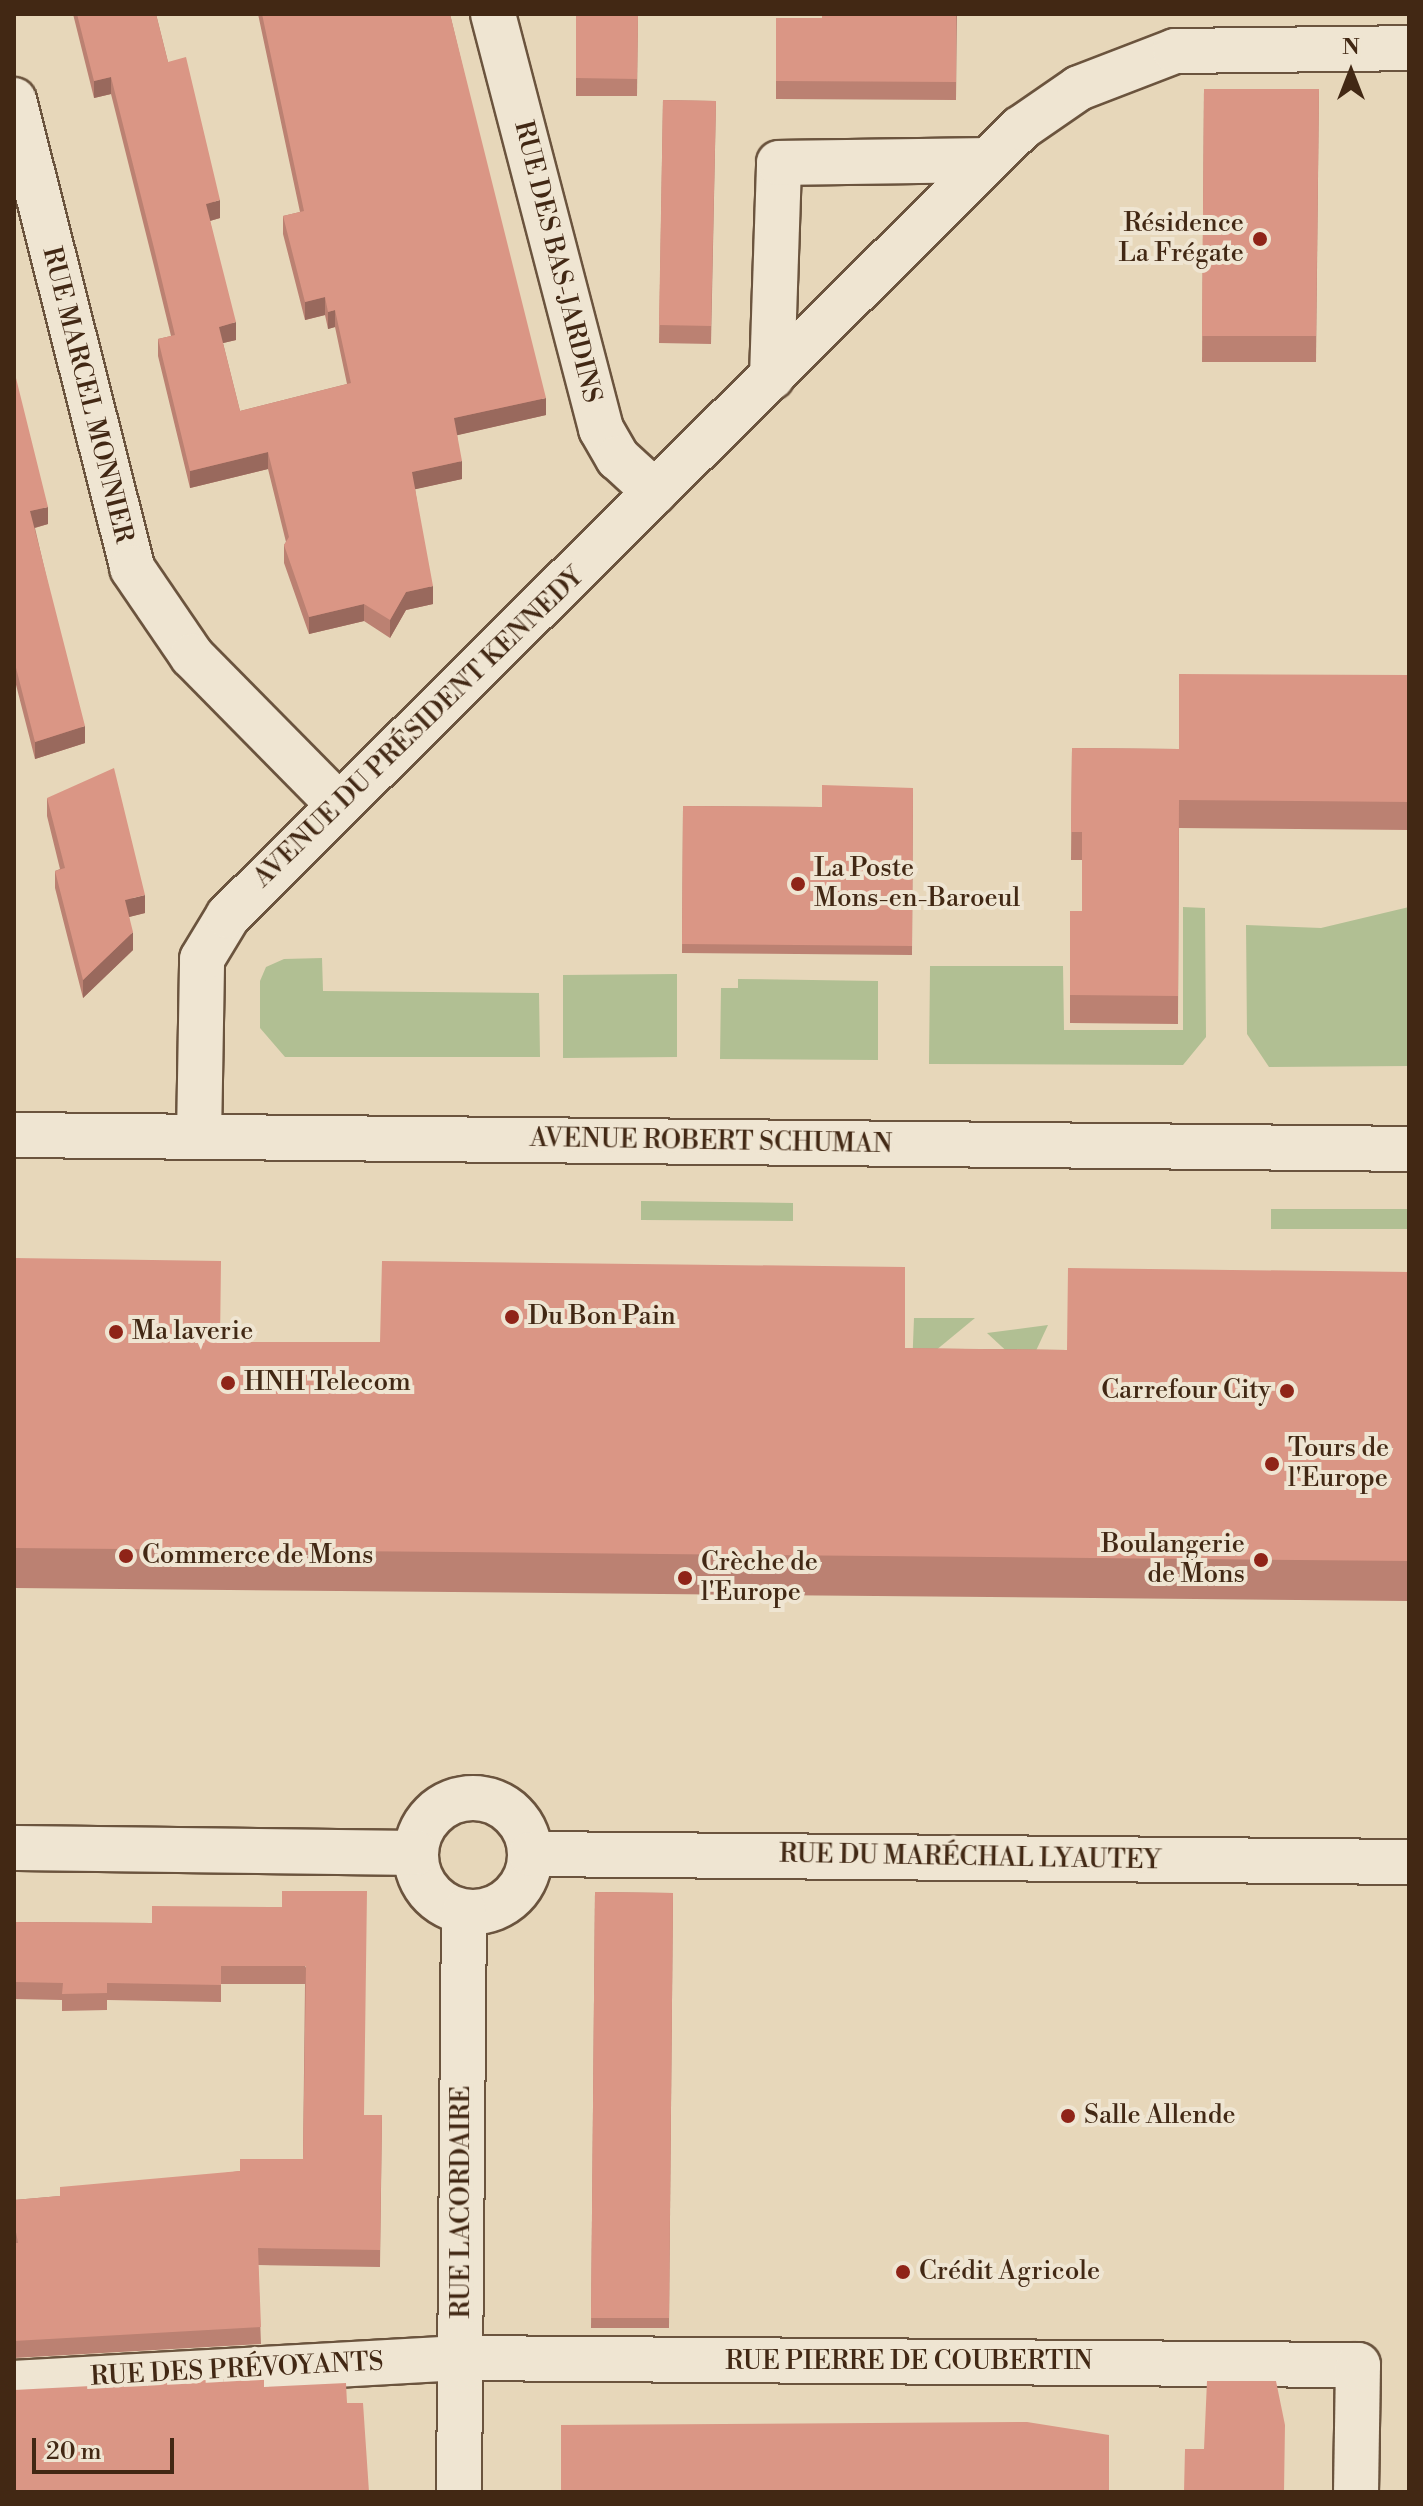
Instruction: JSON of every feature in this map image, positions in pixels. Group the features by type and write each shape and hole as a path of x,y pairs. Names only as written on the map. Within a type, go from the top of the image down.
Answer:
{"street":[{"name":"RUE DES BAS-JARDINS","path":"493,14 601,429 618,458 655,492"},
{"name":"AVENUE DU PRÉSIDENT KENNEDY","path":"199,1137 206,948 228,916 987,160 1079,88 1175,51 1409,48"},
{"name":"RUE MARCEL MONNIER","path":"14,100 132,568 192,656 339,805"},
{"path":"772,377 779,163 987,160"},
{"name":"AVENUE ROBERT SCHUMAN","path":"14,1135 1409,1149"},
{"path":"474,1797 517,1817 531,1854 511,1899 464,1912 428,1891 416,1853 431,1816 474,1797"},
{"path":"14,1848 416,1853"},
{"name":"RUE DU MARÉCHAL LYAUTEY","path":"531,1854 1409,1862"},
{"name":"RUE LACORDAIRE","path":"459,2492 464,1912"},
{"name":"RUE PIERRE DE COUBERTIN","path":"460,2358 1358,2365 1356,2492"},
{"name":"RUE DES PRÉVOYANTS","path":"14,2383 460,2358"}],"green space":[{"path":"1183,907 1205,908 1206,1037 1183,1065 929,1064 930,966 1063,966 1064,1030 1183,1030"},
{"path":"1409,907 1409,1066 1269,1067 1247,1034 1246,925 1321,928"},
{"path":"322,958 323,991 539,993 540,1057 285,1057 260,1028 260,981 266,967 284,959"},
{"path":"677,974 677,1057 563,1058 563,975"},
{"path":"738,979 878,981 878,1060 720,1059 721,988 738,988"},
{"path":"641,1201 793,1203 793,1221 641,1220"},
{"path":"1271,1209 1409,1209 1409,1229 1271,1229"},
{"path":"914,1318 975,1318 912,1370"},
{"path":"1048,1325 1027,1370 987,1333"}],"building":[{"path":"77,14 156,14 168,62 186,57 220,200 206,204 236,322 219,327 240,411 351,383 335,310 328,312 325,297 305,302 283,216 304,211 262,14 450,14 546,398 454,418 462,461 412,472 433,586 406,592 390,620 364,604 309,617 284,545 289,537 268,452 190,471 158,339 175,335 154,248 111,77 94,81"},
{"path":"576,14 638,14 637,79 576,78"},
{"path":"822,14 956,14 956,82 776,81 776,18 822,18"},
{"name":"Résidence La Frégate","path":"1204,89 1319,89 1316,336 1202,336"},
{"path":"663,100 716,101 711,326 659,325"},
{"path":"15,374 48,507 30,511 85,726 35,742 14,660"},
{"path":"1179,674 1409,675 1409,802 1179,800 1178,996 1070,995 1070,911 1082,911 1082,832 1071,832 1072,748 1179,749"},
{"path":"114,768 145,895 125,900 133,932 83,980 55,871 65,868 47,798"},
{"name":"La Poste Mons-en-Baroeul","path":"822,785 913,788 912,946 682,944 683,806 822,807"},
{"path":"14,1258 221,1261 220,1342 380,1342 382,1261 905,1267 905,1348 1067,1350 1068,1268 1409,1272 1409,1561 14,1548"},
{"path":"282,1891 367,1891 364,2115 382,2115 380,2250 258,2248 261,2327 14,2341 14,2243 18,2243 14,2200 60,2196 60,2187 240,2171 240,2159 303,2159 306,1966 221,1966 221,1985 107,1983 107,1993 62,1994 63,1983 14,1982 14,1922 152,1923 152,1906 282,1907"},
{"path":"595,1892 673,1893 669,2318 591,2318"},
{"path":"264,2377 264,2387 346,2383 347,2403 363,2403 369,2492 14,2492 14,2390"},
{"path":"1207,2381 1276,2381 1285,2425 1284,2492 1184,2492 1185,2449 1204,2449"},
{"path":"1027,2422 1109,2435 1109,2492 561,2492 561,2425"}],"place":[{"name":"Résidence La Frégate","path":"1260,239"},
{"name":"La Poste Mons-en-Baroeul","path":"798,884"},
{"name":"Du Bon Pain","path":"512,1317"},
{"name":"Ma laverie","path":"116,1332"},
{"name":"HNH Telecom","path":"228,1383"},
{"name":"Carrefour City","path":"1287,1391"},
{"name":"Tours de l'Europe","path":"1272,1464"},
{"name":"Commerce de Mons","path":"126,1556"},
{"name":"Boulangerie de Mons","path":"1261,1560"},
{"name":"Crèche de l'Europe","path":"685,1578"},
{"name":"Salle Allende","path":"1068,2116"},
{"name":"Crédit Agricole","path":"903,2272"}]}
